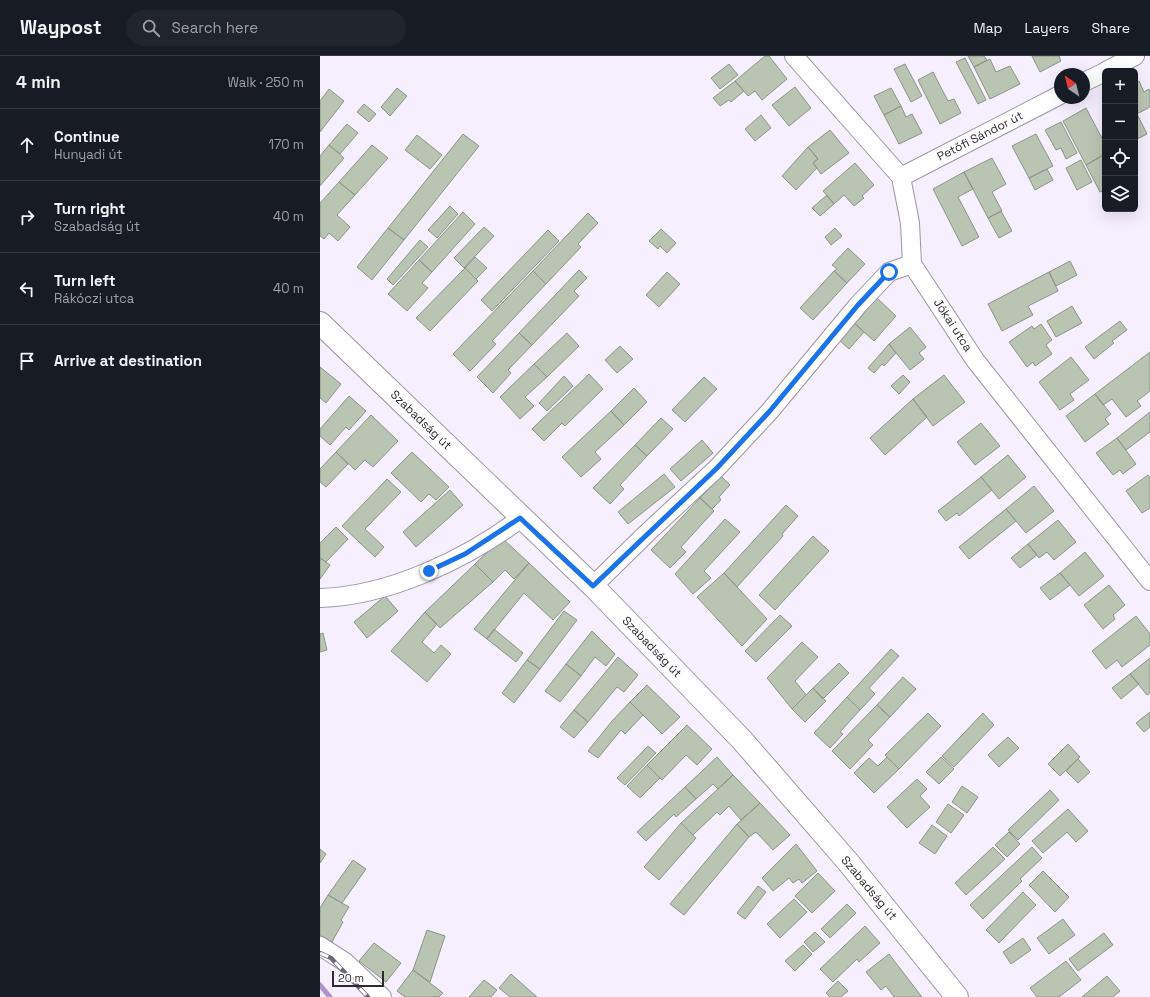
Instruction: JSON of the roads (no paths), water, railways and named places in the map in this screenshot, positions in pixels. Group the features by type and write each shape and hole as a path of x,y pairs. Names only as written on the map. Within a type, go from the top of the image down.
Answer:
{"street":[{"path":"593,586 717,468 769,412 858,305 889,272 912,264 910,223 901,177 794,56"},
{"path":"1112,68 1135,56"},
{"path":"1090,79 1102,73"},
{"name":"Petőfi Sándor út","path":"901,177 1054,98"},
{"name":"Jókai utca","path":"912,264 975,360 1150,581"},
{"name":"Szabadság út","path":"320,323 520,518 593,586 742,740 848,862 957,997"},
{"path":"320,598 341,598 385,588 429,571 465,554 520,518"},
{"path":"320,946 344,962 382,997"}],"waterway":[{"path":"320,985 330,997"}],"railway":[{"path":"320,953 331,958 368,997"}]}
